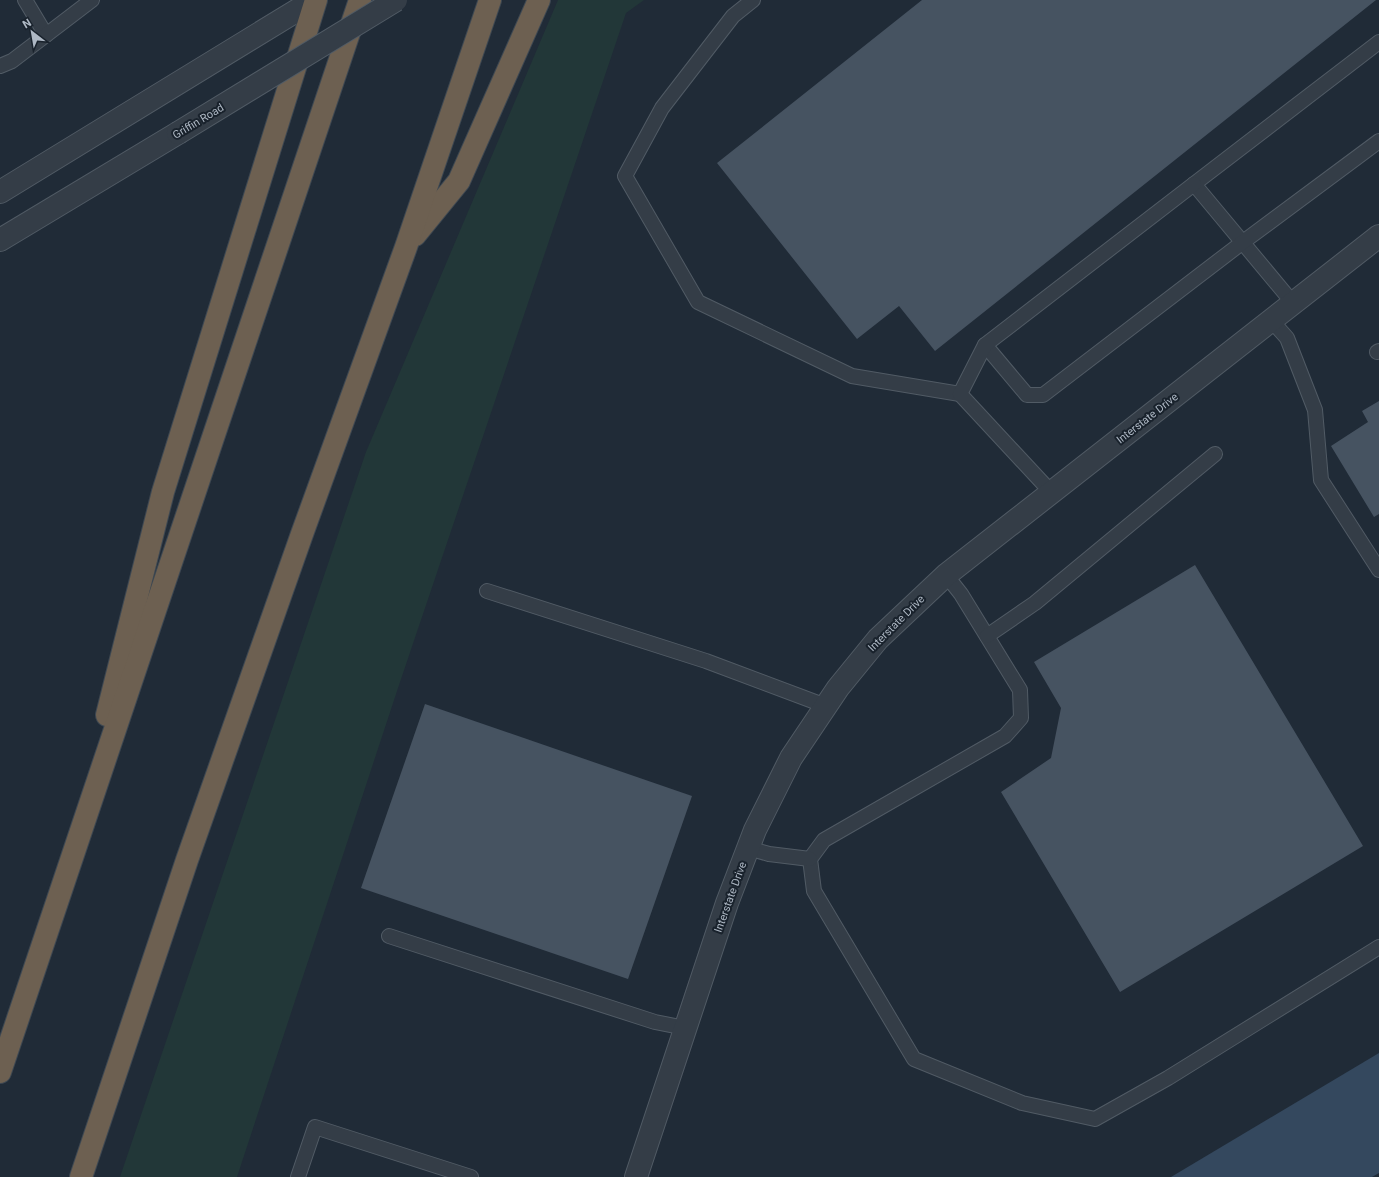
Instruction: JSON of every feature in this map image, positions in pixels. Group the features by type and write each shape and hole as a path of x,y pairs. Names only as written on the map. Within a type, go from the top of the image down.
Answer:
{"highway":[{"path":"65,880 163,492 315,0"},
{"path":"0,1072 360,0"},
{"path":"81,1177 187,860 302,534 406,247 490,0"},
{"path":"406,247 459,181 539,0"}],"street":[{"path":"0,192 315,0"},
{"name":"Griffin Road","path":"0,240 396,0"},
{"name":"Interstate Drive","path":"636,1177 727,904 755,830 791,758 838,688 878,639 946,575 1379,236"}],"lane":[{"path":"25,0 46,35"},
{"path":"0,66 12,61 92,0"},
{"path":"753,0 733,16 662,108 625,176 698,302 852,376 960,394 1052,493"},
{"path":"960,394 985,345 1379,42"},
{"path":"985,345 1027,395 1043,395 1243,242 1379,141"},
{"path":"1194,184 1294,303"},
{"path":"1271,320 1287,338 1315,410 1321,480 1379,570"},
{"path":"987,636 1035,603 1215,454"},
{"path":"946,575 961,594 1020,690 1021,718 1005,736 824,840 810,859 814,891 914,1059 1022,1104 1095,1119 1168,1078 1379,947"},
{"path":"487,591 706,661 826,706"},
{"path":"748,848 769,854 810,859"},
{"path":"389,936 655,1022 685,1028"},
{"path":"298,1177 315,1127 472,1177"}],"green space":[{"path":"558,0 644,0 626,13 398,688 237,1177 120,1177 366,452"}],"water":[{"path":"1379,1053 1379,1173 1372,1177 1171,1177"}],"building":[{"path":"922,0 1376,0 935,351 899,306 857,339 717,163"},
{"path":"1379,401 1379,514 1374,517 1331,446 1368,422 1362,411"},
{"path":"1195,565 1363,846 1120,992 1001,792 1051,758 1061,708 1034,662"},
{"path":"425,704 692,796 628,979 361,888"}]}
